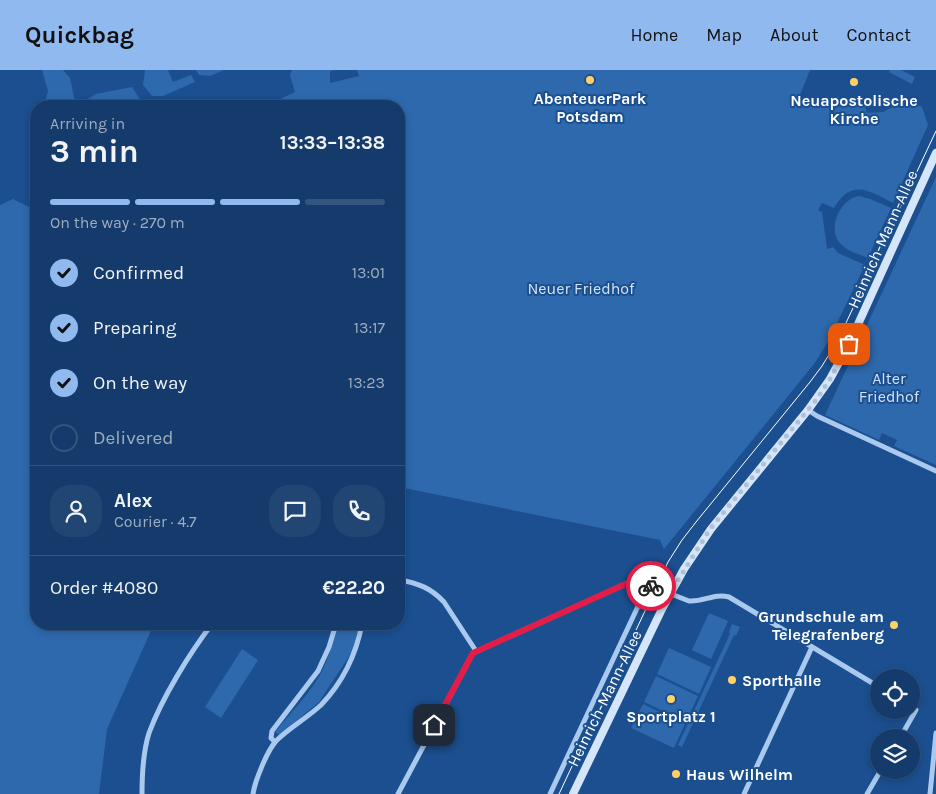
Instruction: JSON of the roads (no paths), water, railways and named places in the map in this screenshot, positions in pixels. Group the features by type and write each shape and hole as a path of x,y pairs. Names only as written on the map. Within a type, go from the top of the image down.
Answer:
{"main road":[{"name":"Heinrich-Mann-Allee","path":"573,794 670,593 687,564 710,529 808,410 830,379 849,344 936,153"}],"street":[{"path":"808,410 817,416 936,471"},
{"path":"398,794 470,656 476,651 630,582 638,581 689,601 696,601 715,595 729,597 870,682"},
{"path":"405,582 423,586 438,596 444,602 476,651"},
{"name":"Heinrich-Mann-Allee","path":"550,794 648,585"},
{"path":"142,794 144,756 149,734 156,717 194,648 208,630"},
{"path":"275,742 271,738 272,731 318,671 334,630"},
{"path":"253,794 256,779 275,742 320,705 340,680 356,651 361,630"},
{"path":"744,794 812,647"},
{"path":"930,794 936,733"},
{"path":"867,794 876,779"}],"tram line":[{"path":"559,794 668,562 696,522 822,366 838,340 936,131"}],"place":[{"name":"AbenteuerPark Potsdam","path":"590,80"},
{"name":"Neuapostolische Kirche","path":"854,82"},
{"name":"Grundschule am Telegrafenberg","path":"894,625"},
{"name":"Sporthalle","path":"732,680"},
{"name":"Sportplatz 1","path":"671,699"},
{"name":"Haus Wilhelm","path":"676,774"}],"park label":[{"name":"Neuer Friedhof","path":"581,288"},
{"name":"Alter Friedhof","path":"889,387"}]}
